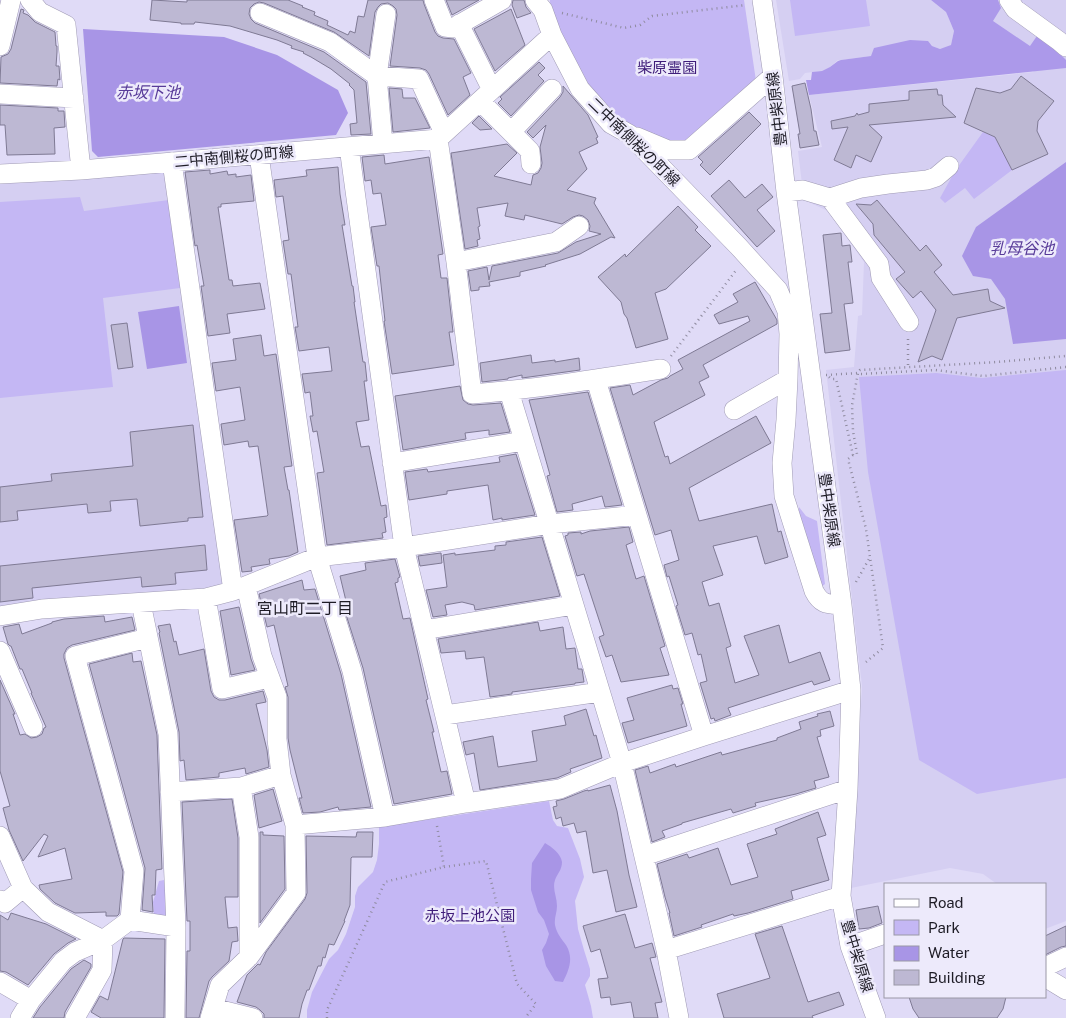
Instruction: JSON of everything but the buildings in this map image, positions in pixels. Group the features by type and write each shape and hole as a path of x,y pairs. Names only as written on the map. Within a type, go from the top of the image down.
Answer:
{"street":[{"path":"0,46 11,0"},
{"path":"30,0 40,12 66,25 81,170"},
{"path":"434,0 445,27 453,28 502,0"},
{"path":"1009,0 1015,9 1066,47"},
{"name":"豊中柴原線","path":"756,2 773,76 786,192 842,605 850,683 848,789 841,896 850,946 876,1018"},
{"name":"二中南側桜の町線","path":"541,3 552,36 560,80 580,89 611,124 629,134 778,290 787,311 789,334 786,420 782,463 784,496 814,591 818,598 827,604 842,605"},
{"path":"260,13 330,42 377,76 420,79 441,136 472,394 596,380 661,369"},
{"path":"383,144 377,76 386,14"},
{"path":"459,24 486,96 511,132 530,151 531,164"},
{"path":"441,136 552,36"},
{"path":"629,134 668,150 689,150 773,76"},
{"path":"511,132 560,80"},
{"path":"0,94 74,98"},
{"name":"二中南側桜の町線","path":"0,174 81,170 259,155 383,144 441,136"},
{"path":"349,147 404,547 466,802"},
{"path":"259,155 317,557 352,672 385,817"},
{"path":"172,162 239,588 277,697 276,739 281,775 295,825 296,893 249,957 220,985 211,1013 253,1018"},
{"path":"786,192 803,190 830,198 861,188 927,180 936,177 949,166"},
{"path":"830,198 879,264 881,278 909,322"},
{"path":"456,262 556,242 579,226"},
{"path":"734,410 788,379"},
{"path":"596,380 704,736"},
{"path":"509,391 622,763 666,950 679,1018"},
{"path":"392,463 524,441"},
{"path":"0,616 42,609 206,598 239,588 317,557 404,547 550,524 636,515"},
{"path":"206,598 222,689 269,678"},
{"path":"141,603 168,734 176,927 175,1018"},
{"path":"424,630 574,605"},
{"path":"130,920 134,871 75,656 148,638"},
{"path":"0,651 33,727"},
{"path":"295,825 385,817 466,802 560,789 622,763 704,736 850,683"},
{"path":"444,715 600,692"},
{"path":"170,792 241,788 281,775"},
{"path":"241,788 249,836 249,957"},
{"path":"644,856 848,789"},
{"path":"0,836 23,888 48,912 103,940"},
{"path":"0,900 5,903 23,888"},
{"path":"666,950 841,896"},
{"path":"20,1018 31,1000 63,961 75,952 103,940 130,920 176,927"},
{"path":"850,946 884,934"},
{"path":"82,1015 102,970 103,940"},
{"path":"1046,967 1066,957"},
{"path":"1046,976 1066,990"},
{"path":"0,982 31,1000"}],"path":[{"path":"541,3 564,13 624,28 640,25 652,16 756,2"},
{"path":"661,369 747,256"},
{"path":"908,367 909,322"},
{"path":"850,683 883,648 866,530 848,459 858,454 853,431 852,405 858,373 860,370 1066,356"},
{"path":"853,455 836,379 830,379 826,375 935,370 983,376 1066,367"},
{"path":"434,809 444,867"},
{"path":"327,1018 327,1010 385,882 444,867 486,861 517,984 536,1004 525,1018"}],"shaded area":[{"path":"776,0 931,0 946,12 954,31 951,45 940,49 931,44 871,56 838,60 822,71 805,73 800,79 789,81"},
{"path":"931,0 998,0 1001,8 993,21 1030,46 1039,33 1066,60 1066,68 809,95 806,80 811,80 812,72 822,71 841,60 871,56 874,48 910,40 928,41 932,46 940,49 951,45 954,31 946,12"},
{"path":"958,0 1066,0 1066,921 1046,929 1046,883 996,883 983,874 950,868 851,888 862,686 826,370 854,367 858,316 862,315 864,262 828,211 804,200 798,151 822,147 809,95 1034,72"},
{"path":"166,171 225,583 220,588 0,611 0,184 85,179"}],"green space":[{"name":"柴原霊園","path":"550,0 744,0 756,81 685,145 666,142 620,120 599,98 565,50 550,8"},
{"path":"790,0 866,0 870,26 795,36"},
{"path":"983,132 995,137 1012,170 974,199 965,188 945,203 940,198 955,171"},
{"path":"80,197 84,211 169,200 180,288 103,298 113,387 0,398 0,202"},
{"path":"1066,370 1066,778 977,794 919,760 868,472 859,377 936,373 982,378"},
{"path":"799,507 806,516 817,521 825,584 821,587 799,515"},
{"name":"赤坂上池公園","path":"549,801 553,820 557,826 568,828 580,859 584,877 575,901 578,929 590,969 590,976 585,985 593,1018 307,1018 307,1010 312,992 329,959 338,950 346,934 355,907 355,896 358,887 373,872 377,860 379,827"},
{"path":"169,879 170,918 154,918 153,902 159,881"}],"water":[{"name":"赤坂下池","path":"83,29 224,37 277,55 338,90 348,113 336,135 98,157 92,151"},
{"name":"乳母谷池","path":"1066,162 1066,339 1013,344 1005,299 991,279 973,276 962,256 976,227"},
{"path":"179,306 187,363 147,369 138,312"},
{"path":"545,843 558,854 562,862 554,887 557,906 555,925 570,955 569,968 563,982 555,981 546,966 542,950 549,934 544,920 538,912 531,890 532,863"}],"district":[{"name":"宮山町二丁目","path":"305,608"}]}
